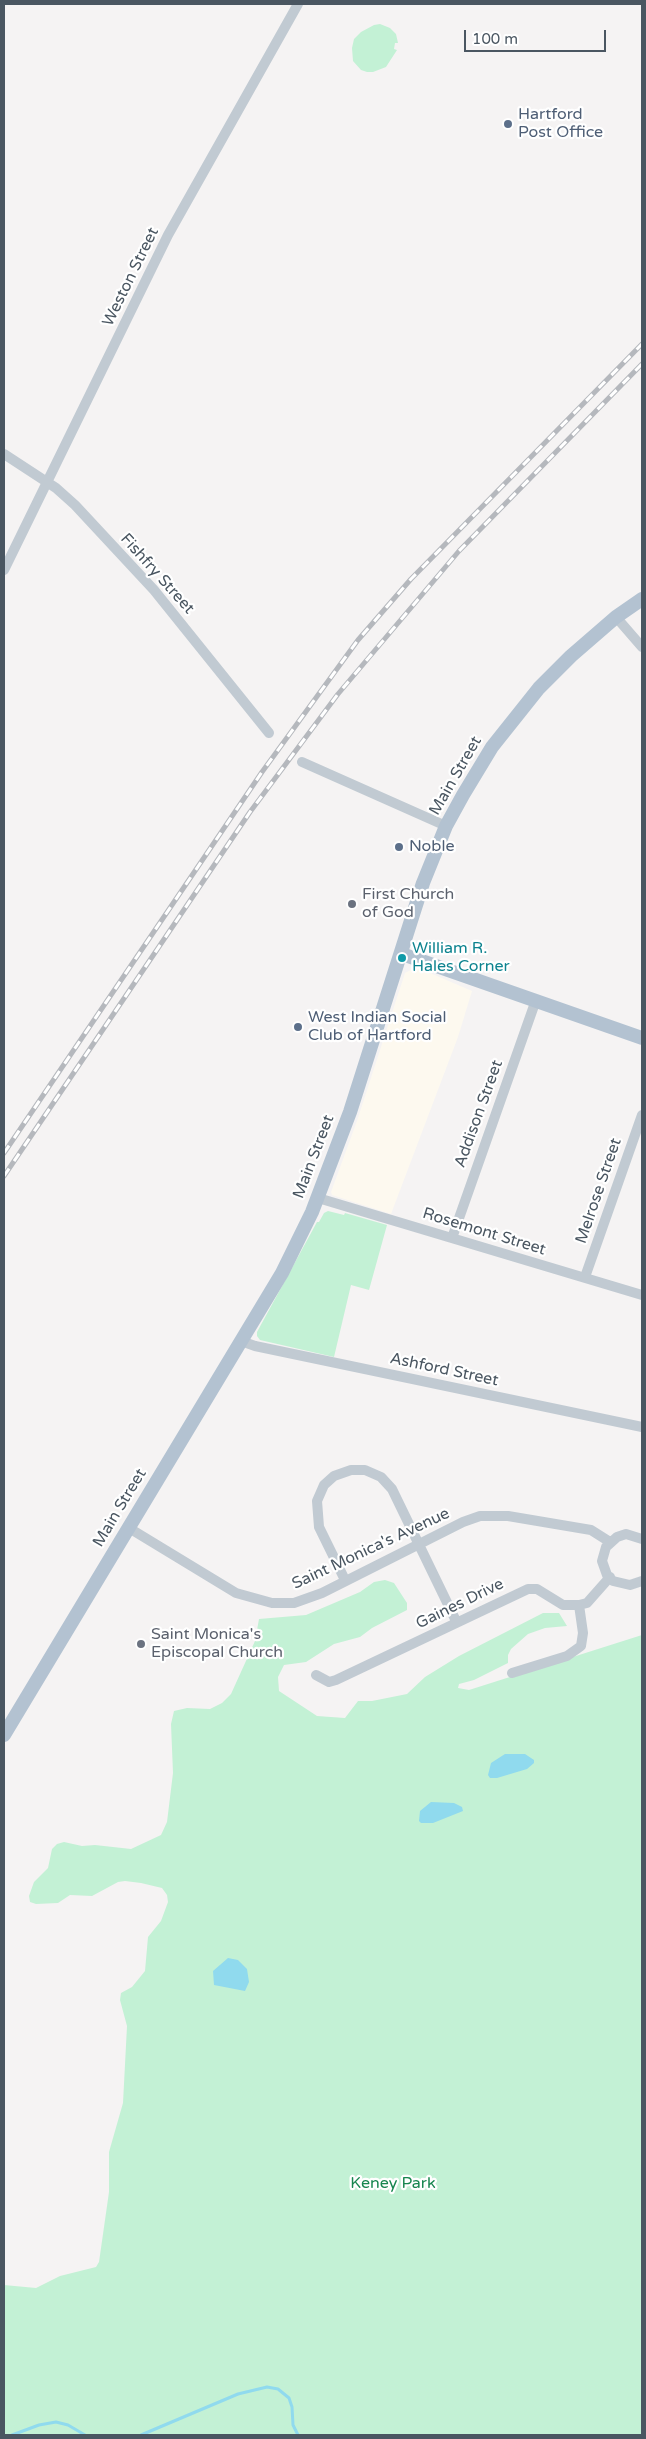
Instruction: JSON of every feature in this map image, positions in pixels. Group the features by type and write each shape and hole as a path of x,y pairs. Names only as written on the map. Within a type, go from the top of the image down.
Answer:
{"main road":[{"name":"Main Street","path":"4,1735 282,1273 318,1198 350,1112 402,954 423,883 446,826 478,768 518,711 564,662 616,617 642,599"},
{"path":"402,954 642,1038"}],"street":[{"name":"Weston Street","path":"4,570 168,235 298,4"},
{"name":"Fishfry Street","path":"4,454 47,482 75,505 154,590 268,733"},
{"path":"616,617 642,647"},
{"path":"302,762 446,826"},
{"name":"Addison Street","path":"452,1238 536,1000"},
{"name":"Melrose Street","path":"585,1278 642,1115"},
{"name":"Rosemont Street","path":"318,1198 642,1295"},
{"name":"Ashford Street","path":"240,1341 255,1346 642,1427"},
{"path":"345,1580 319,1527 317,1517 320,1492 334,1476 358,1469 381,1477 392,1489 456,1621"},
{"name":"Saint Monica's Avenue","path":"129,1528 232,1591 253,1599 272,1603 294,1603 322,1593 463,1522 480,1516 494,1515 591,1530 610,1542"},
{"path":"642,1539 626,1534 610,1542 603,1554 602,1561 610,1578 622,1585 630,1585 642,1581"},
{"path":"512,1673 567,1656 581,1646 583,1633 580,1605 586,1603 610,1578"},
{"name":"Gaines Drive","path":"316,1675 329,1682 336,1680 456,1621 528,1589 537,1589 563,1606 580,1605"}],"shaded area":[{"path":"416,967 472,991 458,1037 391,1214 332,1195 331,1192 357,1121 405,973"}],"green space":[{"path":"380,24 390,28 396,34 398,43 395,43 394,49 397,50 386,67 373,72 361,70 353,61 352,48 354,39 361,32"},
{"path":"328,1211 344,1215 345,1213 387,1225 369,1290 351,1285 334,1357 260,1340 257,1336 257,1332 317,1222"},
{"name":"Keney Park","path":"385,1580 394,1583 407,1603 407,1610 372,1628 360,1637 334,1644 306,1662 284,1665 278,1677 279,1691 317,1716 345,1718 358,1701 372,1701 407,1694 425,1677 459,1656 543,1613 559,1613 567,1626 545,1628 528,1634 511,1649 508,1655 508,1663 474,1680 459,1684 458,1688 469,1690 642,1635 642,2435 4,2435 4,2285 36,2288 60,2276 96,2267 99,2262 109,2192 109,2152 123,2103 127,2026 120,2000 121,1993 132,1987 145,1971 148,1937 161,1921 168,1902 167,1895 162,1888 125,1881 118,1882 92,1896 70,1895 58,1903 36,1904 30,1902 29,1896 34,1882 48,1868 52,1849 57,1844 64,1842 82,1846 95,1845 131,1849 161,1835 167,1822 173,1773 171,1724 174,1711 187,1708 210,1709 222,1703 231,1694 255,1641 259,1619 306,1615 360,1592 374,1582"}],"water":[{"path":"505,1754 525,1754 534,1760 534,1763 527,1769 497,1778 490,1778 488,1775 491,1763"},
{"path":"431,1802 454,1803 462,1807 463,1811 433,1823 421,1823 419,1821 420,1811"},
{"path":"228,1958 238,1960 247,1969 249,1982 245,1991 214,1985 213,1971"}],"waterway":[{"path":"141,2435 238,2394 267,2387 278,2389 289,2398 292,2407 293,2425 298,2435"},
{"path":"12,2435 39,2425 56,2422 68,2425 85,2435"}],"railway":[{"path":"4,1153 262,772 358,640 411,579 642,344"},
{"path":"4,1176 250,812 338,694 459,551 642,364"}],"place":[{"name":"Hartford Post Office","path":"508,124"},
{"name":"Noble","path":"399,847"},
{"name":"First Church of God","path":"352,904"},
{"name":"William R. Hales Corner","path":"402,958"},
{"name":"West Indian Social Club of Hartford","path":"298,1027"},
{"name":"Saint Monica's Episcopal Church","path":"141,1644"}]}
